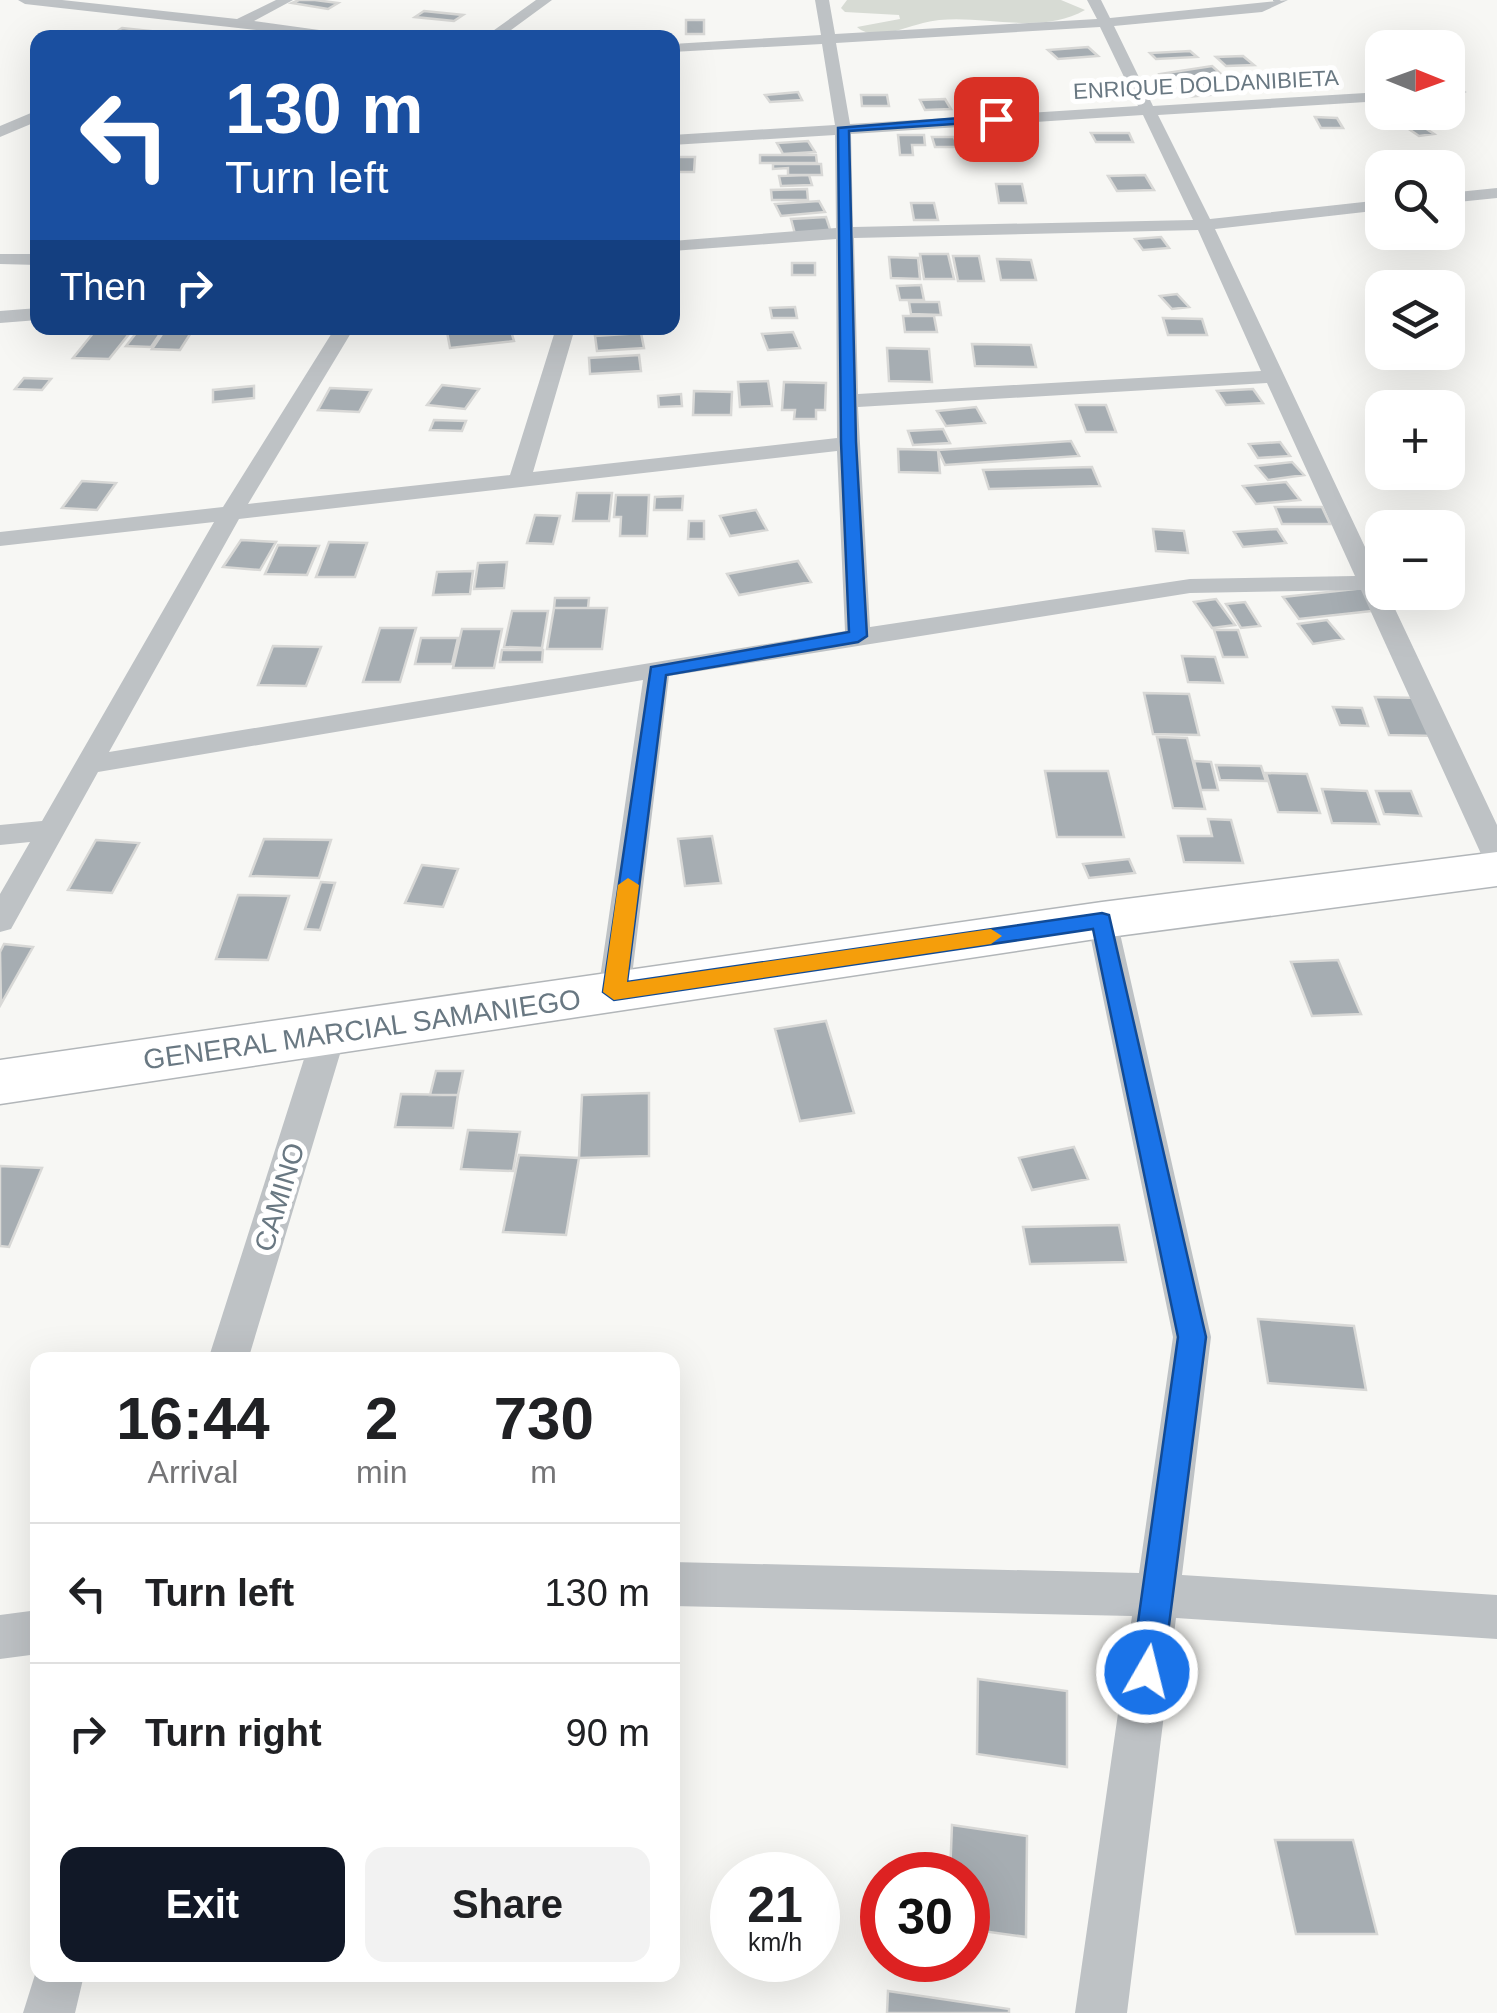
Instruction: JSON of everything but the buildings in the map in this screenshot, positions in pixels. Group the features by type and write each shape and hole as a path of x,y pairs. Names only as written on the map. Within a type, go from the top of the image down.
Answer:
{"main road":[{"name":"GENERAL MARCIAL SAMANIEGO","path":"0,1082 1102,920 1497,869"}],"street":[{"path":"25,0 306,30"},
{"path":"224,30 286,0"},
{"path":"502,30 545,0"},
{"path":"822,0 843,128 848,442 858,636"},
{"path":"1094,0 1204,225 1365,572"},
{"path":"680,47 1106,23 1262,8 1278,0"},
{"name":"ENRIQUE DOLDANIBIETA","path":"680,139 1365,97"},
{"path":"0,132 30,119"},
{"path":"0,141 19,142"},
{"path":"1465,196 1497,193"},
{"path":"680,245 845,233 1204,225 1252,216 1312,215 1365,207"},
{"path":"0,259 30,260"},
{"path":"0,317 30,315"},
{"path":"0,921 228,516 340,335"},
{"path":"520,477 563,335"},
{"path":"848,401 1273,376"},
{"path":"0,540 848,442"},
{"path":"88,765 858,636 1190,586 1365,583"},
{"path":"1383,610 1497,856"},
{"path":"614,992 657,671"},
{"path":"0,835 52,830"},
{"path":"1101,2013 1192,1337 1102,920"},
{"name":"CAMINO","path":"230,1352 329,1034"},
{"path":"680,1584 1158,1596 1497,1617"},
{"path":"0,1637 30,1633"},
{"path":"49,2013 56,1982"}],"shaded area":[{"path":"847,0 1061,0 1085,10 1046,22 942,20 872,33 857,27 900,19 899,15 845,12 841,8"}],"slow traffic":[{"path":"628,885 614,992 991,936"}],"route":[{"path":"996,119 843,128 848,442 858,636 657,671 614,992 1102,920 1192,1337 1147,1672"}]}
